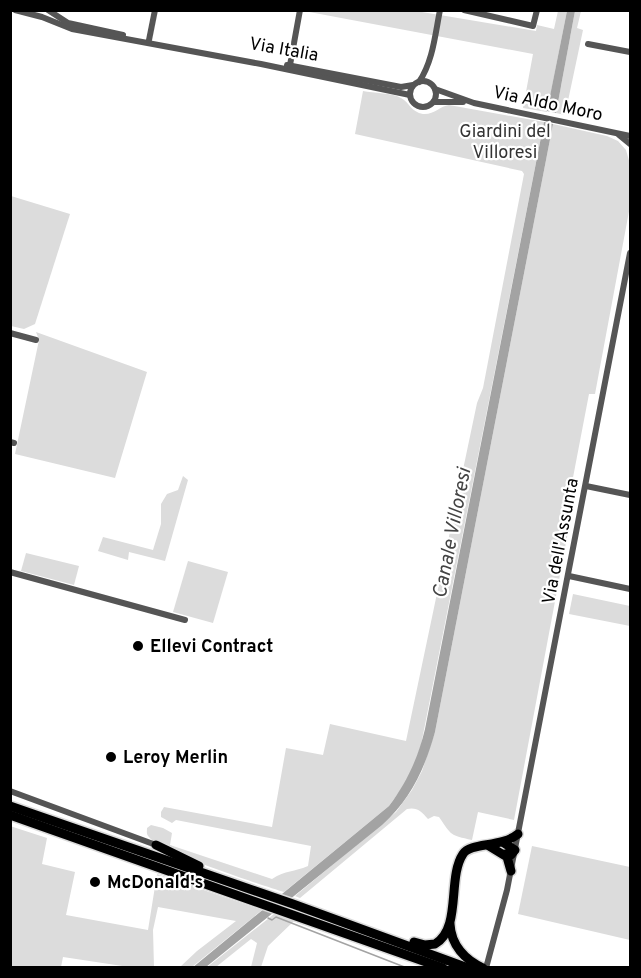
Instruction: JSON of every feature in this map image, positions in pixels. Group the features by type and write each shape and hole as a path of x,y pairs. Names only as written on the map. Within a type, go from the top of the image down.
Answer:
{"highway":[{"path":"10,806 293,904 443,968"},
{"path":"14,817 285,911 468,968"},
{"path":"378,939 397,936 425,945 435,944 446,932 458,868 464,853 472,847 504,843 518,834"},
{"path":"489,846 512,855 515,850 504,843"},
{"path":"156,845 270,896"},
{"path":"505,854 509,859 511,871"},
{"path":"450,918 451,935 457,947 467,958 485,966"},
{"path":"378,939 382,950 410,961 419,968"}],"street":[{"name":"Via Italia","path":"15,10 42,17 67,28 268,65 410,95"},
{"name":"Via Italia","path":"48,10 68,23 401,87 416,84"},
{"path":"149,39 155,10"},
{"path":"290,65 300,10"},
{"path":"429,59 429,82 435,89 436,97 434,102 421,107 414,105 410,95 425,72 440,10"},
{"path":"464,10 533,26 537,10"},
{"name":"Via Italia","path":"121,38 149,39 171,47"},
{"path":"588,44 630,52"},
{"path":"268,65 290,65 312,74"},
{"path":"416,84 429,82"},
{"name":"Via Aldo Moro","path":"435,89 474,103 630,136"},
{"name":"Via Aldo Moro","path":"434,102 474,103"},
{"name":"Via Aldo Moro","path":"616,132 630,144"},
{"name":"Via dell'Assunta","path":"485,966 504,906 630,253"},
{"path":"10,333 36,340"},
{"path":"586,486 630,495"},
{"path":"10,572 185,620"},
{"path":"568,576 630,589"},
{"path":"10,791 156,845"}],"green space":[{"path":"304,11 416,11 536,31 537,25 554,29 558,11 567,11 547,112 523,108 533,54"},
{"path":"575,11 581,11 577,28 583,30 565,115 556,113"},
{"name":"Giardini del Villoresi","path":"363,91 397,96 423,114 449,105 544,122 421,745 414,766 389,806 284,892 171,851 149,837 147,828 151,825 172,833 170,845 272,879 308,866 311,846 176,820 172,823 161,817 164,807 272,827 286,748 323,755 330,724 406,741 477,403 483,388 524,174 522,171 355,134"},
{"path":"553,124 607,136 618,141 626,150 630,164 630,206 595,394 589,394 566,514 571,516 514,820 478,812 472,840 452,834 439,817 434,816 428,819 419,810 407,809 300,898 295,896 396,812 422,771 435,732"},
{"path":"11,196 70,214 35,324 24,329 11,326"},
{"path":"36,332 147,372 115,478 15,454 39,340"},
{"path":"183,476 188,480 165,561 129,552 128,560 98,551 103,537 153,550 161,524 161,504 167,494 178,490"},
{"path":"26,553 79,566 74,585 21,571"},
{"path":"188,561 228,572 213,623 173,612"},
{"path":"573,594 630,606 630,626 569,614"},
{"path":"10,826 47,838 42,864 75,872 66,915 148,930 157,874 262,910 192,967 180,967 236,921 158,907 153,930 154,967 129,967 63,957 61,967 11,967"},
{"path":"532,846 630,867 630,940 518,914"},
{"path":"274,914 294,921 268,946 261,967 251,967 257,943 251,939 216,967 206,968"}],"shaded area":[{"path":"567,11 575,11 556,113 547,111"},
{"path":"544,122 553,124 435,732 427,758 409,794 382,825 206,967 192,968 389,806 415,760 425,729"}],"waterway":[{"path":"268,918 272,920 276,917 407,968"}],"place":[{"name":"Ellevi Contract","path":"138,646"},
{"name":"Leroy Merlin","path":"111,757"},
{"name":"McDonald's","path":"95,882"}],"water label":[{"name":"Canale Villoresi","path":"451,533"}]}
